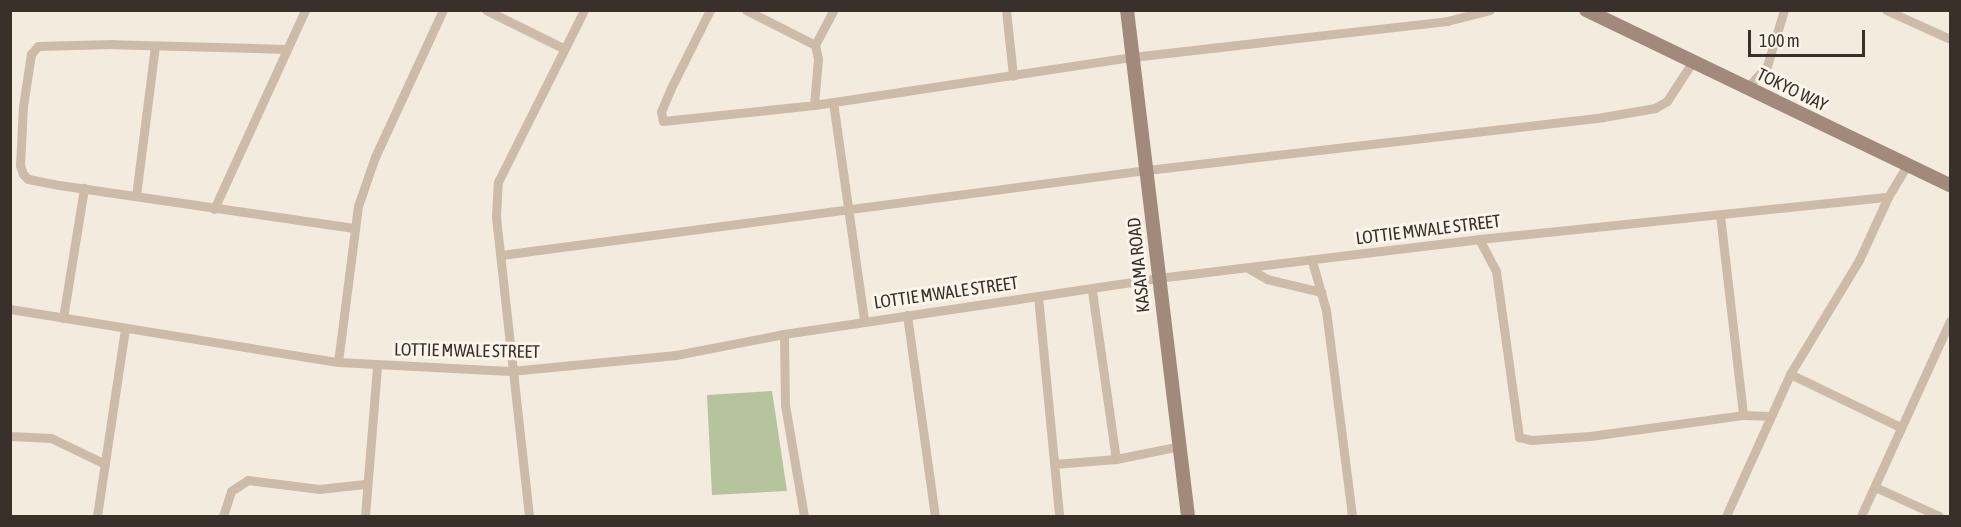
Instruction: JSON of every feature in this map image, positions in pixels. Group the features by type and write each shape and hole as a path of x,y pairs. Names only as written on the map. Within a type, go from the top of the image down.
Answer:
{"street":[{"path":"214,209 305,10"},
{"path":"338,362 353,262 354,228 358,206 375,157 443,10"},
{"path":"486,10 563,48"},
{"path":"529,516 511,371 496,218 498,182 584,10"},
{"path":"710,10 671,88 661,119 683,121 814,105 1132,57 1447,21 1490,10"},
{"path":"746,10 815,45"},
{"path":"814,105 818,59 815,45 834,10"},
{"path":"1006,10 1013,76"},
{"name":"KASAMA ROAD","path":"1127,10 1188,516"},
{"name":"TOKYO WAY","path":"1586,10 1950,185"},
{"path":"1746,88 1756,82 1767,66 1784,10"},
{"path":"1886,10 1950,37"},
{"path":"287,49 51,44 38,46 31,54 23,106 20,165 23,174 28,179 214,209 354,228"},
{"path":"136,196 155,46"},
{"path":"501,255 847,212 1148,170 1274,158 1655,108 1667,101 1693,61"},
{"path":"833,102 864,321"},
{"path":"1726,516 1768,416 1790,374 1859,260 1888,197 1907,165"},
{"path":"63,318 84,188"},
{"name":"LOTTIE MWALE STREET","path":"10,309 338,362 377,366 511,371 676,355 864,321 1038,296 1092,291 1158,278 1479,239 1888,197"},
{"path":"1720,215 1743,415"},
{"path":"1479,239 1496,271 1520,437 1531,440 1590,436 1743,415 1768,416"},
{"path":"1312,261 1321,292 1352,516"},
{"path":"1247,267 1267,279 1321,292"},
{"path":"1092,291 1116,459"},
{"path":"1038,296 1059,516"},
{"path":"907,315 935,516"},
{"path":"1861,516 1950,321"},
{"path":"97,516 125,328"},
{"path":"784,334 785,405 804,516"},
{"path":"365,516 365,484 377,366"},
{"path":"1790,374 1900,428"},
{"path":"10,436 51,438 105,464"},
{"path":"1054,464 1116,459 1180,446"},
{"path":"224,516 231,491 248,480 319,489 365,484"},
{"path":"1875,487 1939,516"}],"green space":[{"path":"772,391 787,491 712,495 707,395"}]}
